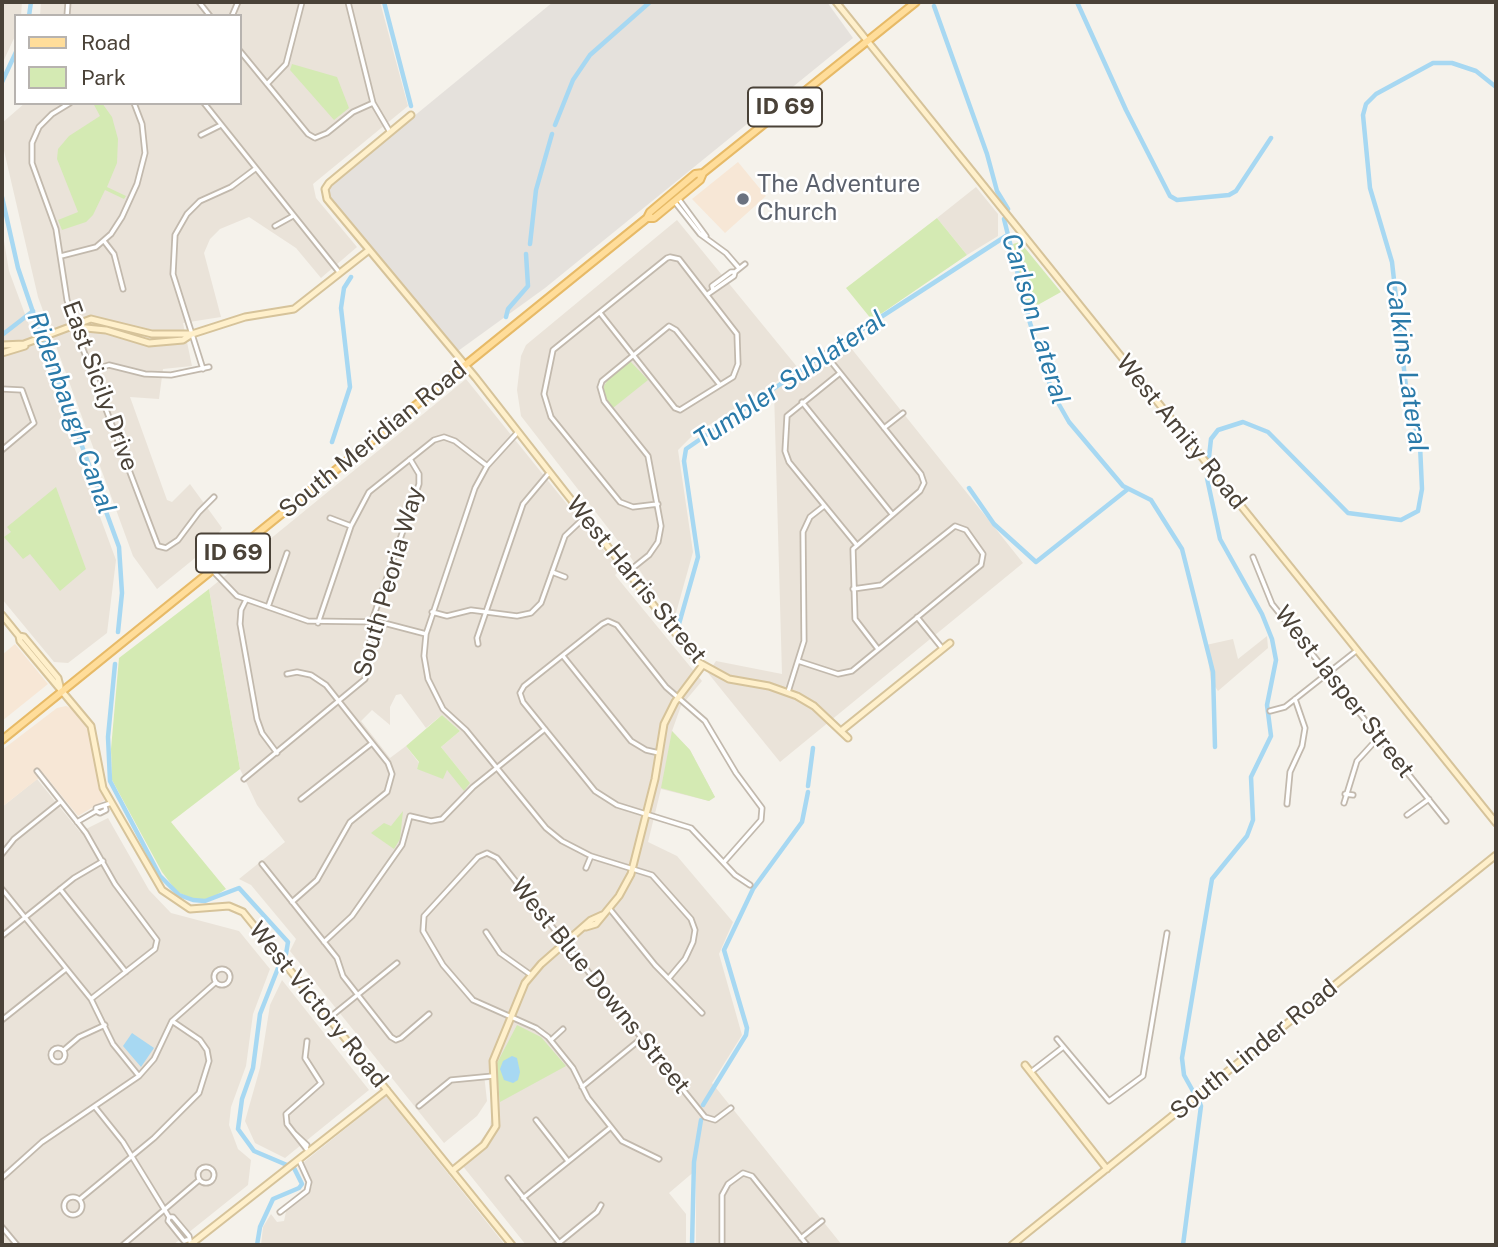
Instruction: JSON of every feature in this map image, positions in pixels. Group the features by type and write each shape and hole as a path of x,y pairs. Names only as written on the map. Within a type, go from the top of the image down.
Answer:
{"main road":[{"name":"South Meridian Road","path":"2,740 62,688 648,218 650,212 675,198 701,174 916,2"}],"street":[{"path":"267,84 286,64 302,2"},
{"path":"348,2 373,103 390,132 411,115"},
{"name":"West Amity Road","path":"836,2 1496,823"},
{"path":"242,53 308,134 315,138 353,112 373,103"},
{"name":"East Sicily Drive","path":"67,105 44,120 34,138 32,163 55,229 67,300 156,542 162,548 178,540 214,497"},
{"path":"61,256 87,252 104,241 122,217 143,167 145,138 135,105"},
{"path":"205,105 219,126 341,274"},
{"path":"201,135 219,126"},
{"name":"West Harris Street","path":"390,132 325,189 327,199 466,365 517,433 629,571 653,607 702,666 729,679 788,692 814,706 848,738"},
{"path":"203,369 173,274 175,235 187,214 200,201 231,187 255,169"},
{"path":"675,198 704,230 707,238 739,268"},
{"path":"275,226 293,216"},
{"path":"104,241 114,254 123,289"},
{"path":"2,353 76,327 106,330 149,343 183,340 192,334 245,317 294,309 369,250"},
{"path":"600,313 675,408 680,410 733,377 737,369 736,331 675,257 667,258 553,350 544,394 546,407 620,502 633,507 658,504"},
{"path":"708,294 746,264"},
{"path":"629,571 649,555 658,542 661,526 648,456 604,401 600,387 605,376 669,326 676,330 720,385"},
{"path":"2,345 38,340"},
{"path":"825,354 921,474 924,483 920,491 856,544 852,556 855,619 878,649"},
{"path":"93,370 109,365 145,374 171,375 209,367"},
{"path":"840,372 787,416 786,457 856,544"},
{"path":"2,389 22,390 34,423 2,450"},
{"path":"802,402 892,514"},
{"path":"884,428 903,413"},
{"path":"517,433 487,466 475,488 432,612 426,634 425,668 436,698 546,828 562,841 591,856 644,870 662,883 691,919 695,930 685,959 669,978"},
{"path":"318,622 351,526 369,492 434,440 444,437 455,441 487,466"},
{"name":"South Peoria Way","path":"244,779 365,679 373,622 419,484 418,469 410,459"},
{"path":"478,644 477,638 523,504 549,473"},
{"path":"788,692 805,629 803,532 810,517 825,505"},
{"path":"432,612 447,616 471,610 517,616 531,613 541,603 565,536 585,517"},
{"path":"330,518 351,526"},
{"path":"798,661 845,674 981,565 984,558 966,530 959,526 951,528 881,585 853,589"},
{"path":"268,607 287,553"},
{"name":"West Jasper Street","path":"1253,557 1272,604 1446,821"},
{"path":"212,570 231,592 246,600 318,622 394,624 426,634"},
{"path":"552,572 565,577"},
{"path":"246,600 241,610 240,624 257,719 265,738 277,753"},
{"name":"West Victory Road","path":"2,615 58,678 94,734 99,777 108,804 162,890 190,909 229,906 243,912 512,1245"},
{"path":"917,617 942,649"},
{"path":"724,862 740,846 763,813 736,773 713,731 697,712 677,698 617,625 608,621 520,693 523,702 594,791 617,805 691,828 724,862 750,885"},
{"path":"841,730 950,643"},
{"path":"1270,711 1285,707 1357,650"},
{"path":"563,656 631,741 646,750 659,753"},
{"path":"452,1171 492,1134 498,1113 493,1061 531,975 591,920 609,908 619,896 634,868 664,724 677,698 702,666"},
{"path":"287,674 297,672 319,679 390,766 392,778 387,792 344,829 317,880 292,902"},
{"path":"1287,804 1290,772 1302,746 1304,728 1295,699"},
{"path":"324,942 352,916 402,845 410,816 431,821 443,819 496,768 545,729"},
{"path":"1344,803 1345,794 1363,751 1379,737"},
{"path":"301,799 372,743"},
{"path":"37,771 77,822 158,943 91,999"},
{"path":"1345,794 1353,795"},
{"path":"1407,816 1429,799"},
{"path":"2,853 14,839 61,801"},
{"path":"77,822 96,811 96,808 108,804"},
{"name":"West Blue Downs Street","path":"511,1017 480,1005 466,994 443,965 423,926 426,911 478,857 487,853 497,858 705,1117 712,1120 731,1108"},
{"name":"South Linder Road","path":"1012,1245 1496,855"},
{"path":"586,868 591,856"},
{"path":"2,936 60,889 103,862"},
{"path":"262,864 324,942 358,995 396,1040 429,1014"},
{"path":"2,889 91,999 113,1044 139,1076"},
{"path":"60,889 126,972"},
{"path":"609,908 702,1013"},
{"path":"486,932 500,953 531,975"},
{"path":"1057,1039 1110,1101 1143,1076 1167,933"},
{"path":"329,1018 397,963"},
{"path":"2,1020 66,969"},
{"path":"2,1178 42,1142 139,1076 155,1059 173,1021 215,983 215,976 221,969 230,970 230,977 224,984 215,983"},
{"path":"511,1017 536,1028 551,1040 573,1068 582,1087 625,1143 659,1159"},
{"path":"80,1199 81,1206 74,1213 65,1212 64,1205 72,1198 80,1199 190,1104 199,1093 209,1055 204,1045 173,1021"},
{"path":"65,1049 60,1047 54,1050 50,1056 52,1061 62,1059 65,1049 79,1037 105,1025"},
{"path":"551,1040 563,1029"},
{"path":"582,1087 642,1038"},
{"path":"307,1041 305,1058 321,1083 286,1114 285,1120 302,1139 307,1150"},
{"path":"1031,1072 1063,1048"},
{"path":"1025,1065 1107,1169"},
{"path":"419,1106 451,1080 494,1076"},
{"path":"95,1107 132,1155 165,1212 173,1217 189,1236 190,1243 387,1090"},
{"path":"536,1120 568,1161"},
{"path":"523,1198 611,1127"},
{"path":"280,1213 307,1191 309,1182 296,1162"},
{"path":"123,1245 165,1212 198,1181 198,1174 205,1167 214,1168 213,1178 205,1183 198,1181"},
{"path":"722,1245 722,1195 728,1184 746,1173 807,1245"},
{"path":"508,1178 560,1244 597,1212 601,1205"},
{"path":"801,1238 822,1220"},
{"path":"2,1227 16,1245"}],"shaded area":[{"path":"2,2 22,2 21,14 14,14 14,38 2,64"},
{"path":"41,2 380,2 408,106 313,184 316,198 357,247 321,278 296,248 249,217 220,229 210,239 204,253 221,317 183,323 192,366 163,369 159,399 130,397 167,500 172,502 190,484 222,528 211,545 157,589 133,556 38,297 2,142 2,123 23,105 242,105 242,14 40,14"},
{"path":"553,2 827,2 853,38 545,288 458,351 324,190"},
{"path":"738,162 766,196 725,233 692,199"},
{"path":"976,187 998,214 998,236 967,255 937,218"},
{"path":"677,220 798,368 692,436 678,450 693,552 674,620 629,555 521,416 517,390 521,356 526,345"},
{"path":"2,229 9,271 116,560 107,633 68,663 54,662 2,599"},
{"path":"847,343 1023,563 780,762 708,673 716,661 782,674 774,391"},
{"path":"466,379 620,570 615,575 702,681 681,706 672,731 690,750 715,797 709,801 661,789 648,842 677,856 733,922 719,954 742,1035 712,1083 842,1245 696,1245 696,1170 669,1193 686,1214 686,1245 526,1245 458,1160 479,1143 490,1128 492,1110 488,1074 484,1074 487,1101 477,1116 444,1143 290,951 296,939 251,885 239,879 285,842 257,805 240,769 209,589","holes":["401,694 426,728 442,715 460,731 441,747 470,783 447,770 417,769 419,763 406,746 390,758 361,721 372,710 390,725 390,707 396,695"]},
{"path":"1267,636 1268,648 1218,691 1211,681 1206,645 1233,639 1238,659"},
{"path":"15,644 48,684 2,721 2,655"},
{"path":"66,706 75,710 93,741 98,786 105,800 78,816 44,774 2,807 2,750 57,708"},
{"path":"37,779 80,832 108,818 149,890 171,913 239,931 270,969 253,1014 246,1066 231,1107 229,1125 238,1149 251,1160 248,1185 173,1245 2,1245 2,807"},
{"path":"282,980 369,1090 285,1158 255,1143 245,1121 260,1068 270,1005"},
{"path":"386,1096 505,1245 261,1245 263,1227 271,1214 277,1222 284,1221 287,1207 303,1198 312,1186 304,1162"}],"green space":[{"path":"292,64 337,77 349,108 334,120 290,70"},
{"path":"94,105 103,105 112,117 118,139 117,163 107,187 126,196 124,199 105,190 93,215 86,222 62,230 58,220 78,212 57,159 58,149 69,136 100,116"},
{"path":"937,218 967,255 872,320 846,288"},
{"path":"1020,242 1061,292 1027,311 1013,244"},
{"path":"630,361 648,380 613,408 604,395 604,386 609,378"},
{"path":"56,487 86,569 60,591 30,554 23,559 4,537 11,532 7,527"},
{"path":"209,589 240,769 171,822 226,889 210,899 196,900 177,892 162,872 112,780 111,749 119,658"},
{"path":"442,715 460,731 441,747 470,783 464,791 447,770 443,779 417,769 419,762 406,746"},
{"path":"672,731 690,750 715,797 709,801 661,788"},
{"path":"403,811 400,839 394,849 371,833 384,823 391,826"},
{"path":"517,1025 541,1037 566,1066 500,1102 496,1065"}],"water":[{"path":"132,1033 154,1048 141,1067 123,1046"},
{"path":"512,1056 517,1058 520,1072 518,1080 513,1083 504,1080 500,1069 503,1061"}],"waterway":[{"name":"Ridenbaugh Canal","path":"29,14 31,2"},
{"path":"384,2 411,106"},
{"path":"555,125 573,80 590,55 650,2"},
{"name":"Carlson Lateral","path":"1077,2 1126,110 1170,196 1177,200 1229,195 1236,191 1271,138"},
{"name":"Carlson Lateral","path":"934,6 987,154 997,191 1008,209"},
{"name":"Ridenbaugh Canal","path":"2,82 14,56"},
{"name":"Calkins Lateral","path":"1209,457 1211,439 1218,430 1243,422 1268,432 1348,513 1401,520 1418,511 1422,489 1420,445 1407,396 1392,262 1370,188 1363,115 1366,104 1376,94 1433,63 1452,63 1476,71 1496,87"},
{"path":"530,244 536,190 552,134"},
{"name":"Ridenbaugh Canal","path":"2,197 18,268 119,547 122,593 118,632"},
{"name":"Carlson Lateral","path":"1004,219 1030,323 1053,394 1069,422 1123,486 1151,500 1182,549 1213,672 1215,747"},
{"name":"Tumbler Sublateral","path":"679,624 698,557 684,461 686,449 830,350 1006,236"},
{"path":"506,317 508,309 528,286 526,254"},
{"path":"332,442 350,387 341,308 344,288 351,277"},
{"path":"2,335 33,311"},
{"name":"Calkins Lateral","path":"1194,1093 1184,1075 1182,1058 1212,879 1247,836 1253,820 1251,777 1271,736 1267,705 1276,660 1272,639 1262,614 1220,539 1207,478"},
{"path":"969,488 994,524 1036,562 1128,489"},
{"name":"Ridenbaugh Canal","path":"115,664 108,737 110,781 160,876 179,895 193,900 205,901 239,888 288,942 286,954"},
{"path":"808,786 813,748"},
{"path":"703,1105 746,1035 747,1028 724,950 753,889 802,822 808,792"},
{"name":"Ridenbaugh Canal","path":"257,1245 260,1227 273,1199 299,1188 302,1184 294,1168 254,1151 238,1129 242,1099 253,1068 260,1014 280,963"},
{"name":"Calkins Lateral","path":"1183,1245 1201,1106 1199,1101"},
{"path":"692,1245 694,1162 701,1120"}],"place":[{"name":"The Adventure Church","path":"743,199"}]}
